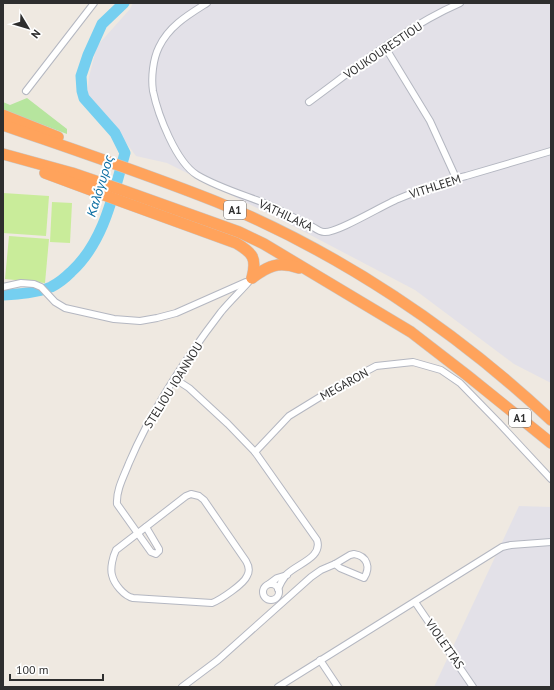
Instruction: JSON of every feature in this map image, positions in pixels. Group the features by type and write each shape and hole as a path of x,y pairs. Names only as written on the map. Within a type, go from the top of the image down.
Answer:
{"highway":[{"path":"3,115 80,149"},
{"name":"A1","path":"3,125 127,164 290,236 339,263 414,310 457,340 504,377 551,420"},
{"name":"A1","path":"3,149 240,232 273,249 411,332 551,443"},
{"path":"3,155 71,173"},
{"path":"3,155 90,190 236,243 249,250 253,259 254,270 252,278"},
{"path":"252,278 268,267 276,265 292,266 312,273"},
{"path":"490,394 506,411 551,452"}],"street":[{"path":"26,91 94,3"},
{"name":"VATHILAKA","path":"207,3 182,18 168,32 158,48 153,68 153,91 162,121 172,144 182,160 196,175 267,204 324,232"},
{"name":"VOUKOURESTIOU","path":"309,102 405,32 460,3"},
{"path":"384,47 430,121 456,178"},
{"name":"VITHLEEM","path":"324,232 338,229 397,199 456,178 551,151"},
{"path":"3,287 21,283 34,284 43,288 54,302 64,308 114,320 140,321 158,318 176,312 242,285 252,278"},
{"name":"STELIOU IOANNOU","path":"146,526 159,548 157,554 152,553 118,508 116,500 123,478 146,426 156,408 222,311 252,278"},
{"name":"MEGARON","path":"255,452 289,416 333,389 376,366 413,362 441,370 460,384 551,479"},
{"path":"175,379 190,388 255,452 316,537 318,548 315,554 287,575 277,578 264,588 264,596 271,600 276,598 279,594 278,589 287,575"},
{"path":"191,494 199,496 204,500 246,561 249,567 247,576 244,581 218,601 212,603 130,597 124,593 114,581 112,575 116,550 146,526 186,496 191,494"},
{"path":"278,687 502,547 550,541"},
{"path":"182,687 218,660 279,604 316,574 350,555 359,555 366,561 368,570 364,578 340,568 335,564"},
{"path":"269,584 275,585 278,589"},
{"path":"276,598 279,604"},
{"name":"VIOLETTAS","path":"415,602 473,687"},
{"path":"320,660 338,687"}],"shaded area":[{"path":"133,3 551,3 551,383 514,364 415,290 297,228 167,163 136,156 112,124 87,96 89,77 97,46 130,9"},
{"path":"519,506 551,507 551,687 434,687"}],"green space":[{"path":"27,98 67,129 67,134 3,110 3,102 10,105"},
{"path":"3,193 49,196 46,236 3,233"},
{"path":"52,202 72,203 70,243 50,242"},
{"path":"9,236 49,239 45,283 5,279"}],"waterway":[{"name":"Καλόγυρος","path":"3,295 40,291 57,284 71,272 92,247 106,217 125,153 115,133 84,98 81,76 88,55 102,24 124,3"}]}
